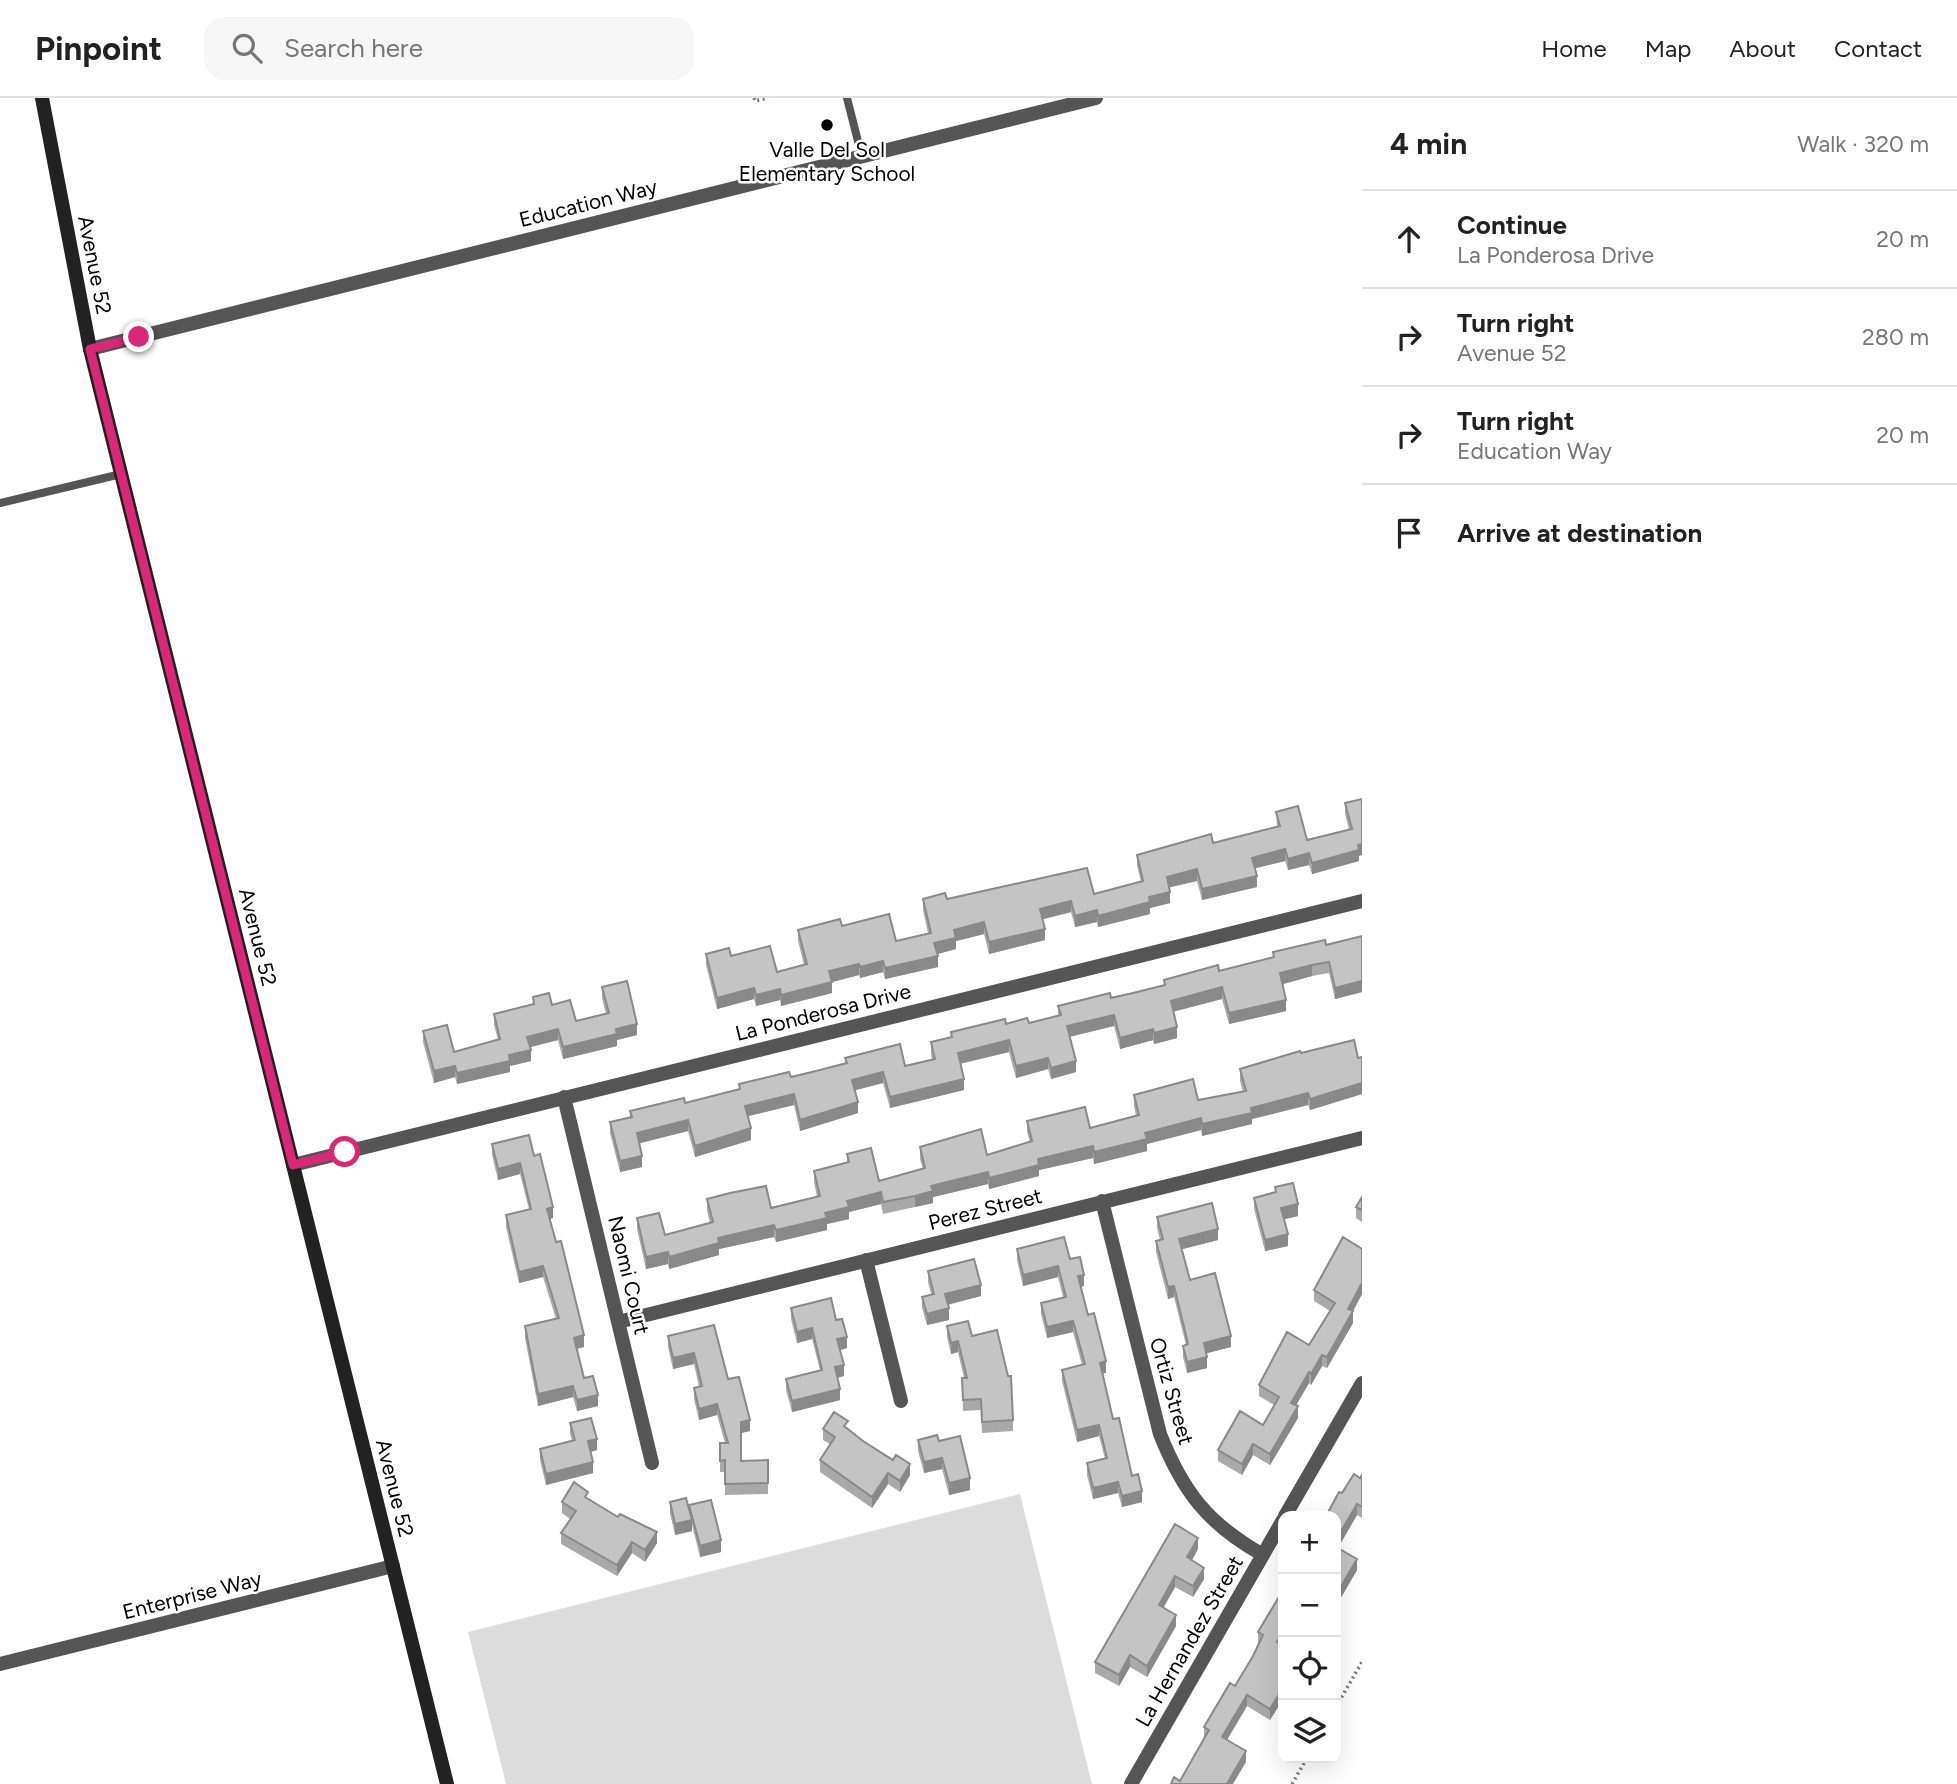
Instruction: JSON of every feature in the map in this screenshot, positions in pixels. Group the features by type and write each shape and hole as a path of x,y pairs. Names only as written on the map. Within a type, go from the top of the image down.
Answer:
{"main road":[{"name":"Avenue 52","path":"42,98 90,349 447,1784"}],"street":[{"name":"Education Way","path":"90,349 1096,98"},
{"name":"La Ponderosa Drive","path":"293,1165 1362,901"},
{"name":"Naomi Court","path":"564,1097 652,1463"},
{"name":"Perez Street","path":"618,1322 1362,1138"},
{"name":"Ortiz Street","path":"1102,1201 1160,1434 1172,1464 1188,1493 1210,1517 1234,1539 1263,1555"},
{"path":"866,1260 901,1401"},
{"name":"La Hernandez Street","path":"1288,1511 1362,1383"},
{"name":"La Hernandez Street","path":"1131,1784 1278,1529"},
{"name":"Enterprise Way","path":"0,1664 393,1566"}],"lane":[{"path":"847,98 862,156"},
{"path":"0,503 121,474"}],"path":[{"path":"754,98 755,101 768,98"},
{"path":"1340,1700 1362,1661"},
{"path":"1292,1784 1304,1763"}],"shaded area":[{"path":"1020,1494 1092,1784 506,1784 468,1632"}],"building":[{"path":"1362,799 1362,844 1358,845 1359,850 1312,863 1309,853 1288,859 1285,849 1252,858 1257,876 1202,889 1197,869 1167,877 1170,892 1149,897 1150,902 1098,916 1097,910 1075,916 1071,901 1040,909 1045,929 989,942 984,922 954,930 956,938 934,943 938,956 885,968 883,961 829,971 832,982 781,995 780,989 756,995 754,988 717,998 706,954 729,948 731,956 770,946 777,972 807,964 798,930 840,919 842,926 889,914 896,941 931,933 923,899 945,893 947,899 1087,868 1094,894 1143,881 1137,855 1211,834 1213,843 1280,826 1276,812 1298,806 1307,840 1352,829 1345,803"},
{"path":"1362,936 1362,981 1335,988 1329,962 1312,965 1280,973 1286,1000 1229,1013 1222,987 1171,1001 1177,1027 1154,1033 1153,1029 1120,1038 1114,1015 1067,1026 1076,1061 1051,1068 1048,1058 1016,1066 1009,1040 958,1053 964,1079 890,1097 883,1072 852,1080 858,1102 800,1120 794,1094 745,1106 751,1128 695,1146 688,1120 637,1133 642,1156 620,1161 610,1122 632,1117 630,1111 684,1098 685,1103 740,1089 739,1084 789,1072 791,1077 812,1072 847,1063 845,1058 900,1044 905,1066 935,1059 931,1042 952,1037 951,1032 1005,1019 1006,1024 1027,1018 1029,1023 1061,1015 1058,1006 1110,993 1111,998 1133,993 1165,985 1164,980 1218,965 1219,971 1274,957 1273,952 1325,940 1326,945"},
{"path":"627,981 637,1024 616,1029 617,1034 563,1047 558,1029 527,1037 531,1050 509,1055 510,1061 457,1073 455,1066 434,1071 423,1031 447,1025 454,1052 500,1039 494,1014 534,1004 533,997 549,993 552,1005 570,1000 576,1021 609,1013 602,987"},
{"path":"1354,1040 1358,1058 1362,1057 1362,1083 1310,1099 1308,1093 1251,1108 1252,1113 1202,1124 1201,1118 1145,1133 1147,1139 1094,1152 1093,1146 1038,1159 1039,1165 989,1178 988,1172 931,1186 933,1191 915,1196 883,1202 881,1192 847,1201 849,1207 825,1213 827,1218 776,1230 774,1225 718,1238 719,1243 669,1257 668,1252 646,1257 637,1218 659,1213 665,1235 713,1222 707,1199 730,1193 766,1186 771,1208 820,1196 814,1171 849,1162 847,1154 871,1148 879,1181 925,1168 920,1147 981,1129 987,1155 1032,1141 1027,1121 1085,1107 1090,1128 1139,1115 1134,1095 1193,1079 1198,1100 1246,1091 1240,1069 1300,1051 1301,1053"},
{"path":"529,1135 534,1156 540,1154 553,1207 547,1209 556,1242 561,1241 584,1335 574,1338 584,1378 593,1376 598,1395 577,1400 573,1386 538,1394 525,1326 559,1318 543,1266 519,1272 506,1215 531,1209 520,1163 498,1169 492,1144"},
{"path":"1293,1183 1298,1204 1281,1208 1288,1234 1265,1240 1254,1198 1276,1192 1275,1187"},
{"path":"1362,1197 1362,1210 1356,1207"},
{"path":"1212,1203 1218,1229 1179,1239 1190,1280 1215,1273 1231,1336 1204,1343 1207,1357 1187,1362 1183,1346 1188,1344 1174,1286 1168,1287 1156,1241 1163,1239 1157,1217"},
{"path":"1064,1237 1070,1259 1080,1257 1084,1275 1078,1276 1088,1315 1094,1313 1106,1361 1100,1363 1113,1419 1119,1418 1132,1476 1138,1474 1142,1491 1122,1496 1118,1482 1093,1488 1087,1463 1107,1458 1099,1425 1077,1430 1062,1370 1085,1364 1073,1321 1047,1327 1041,1303 1066,1297 1058,1266 1023,1275 1017,1249"},
{"path":"1343,1237 1362,1249 1362,1283 1348,1309 1353,1311 1327,1357 1322,1355 1291,1403 1298,1406 1270,1454 1253,1444 1242,1464 1218,1450 1240,1411 1263,1425 1279,1397 1259,1385 1287,1332 1309,1345 1335,1303 1314,1290"},
{"path":"974,1259 981,1285 945,1294 949,1308 927,1314 922,1297 934,1294 928,1271"},
{"path":"831,1298 836,1320 842,1319 847,1337 837,1339 844,1365 835,1367 840,1389 792,1401 786,1379 822,1370 812,1328 797,1332 791,1308"},
{"path":"968,1321 972,1336 997,1330 1008,1376 1011,1376 1013,1420 982,1422 981,1399 963,1400 962,1378 967,1378 958,1341 951,1343 947,1326"},
{"path":"714,1325 728,1379 739,1377 750,1420 741,1422 741,1461 768,1460 768,1483 725,1484 725,1460 720,1461 720,1443 728,1443 717,1404 699,1409 694,1388 702,1386 694,1353 673,1358 668,1336"},
{"path":"834,1412 848,1421 844,1426 863,1441 893,1460 896,1455 910,1464 900,1481 888,1473 872,1497 820,1460 835,1437 823,1429"},
{"path":"591,1418 597,1439 588,1441 593,1462 546,1474 540,1449 575,1440 570,1423"},
{"path":"937,1435 939,1441 960,1436 970,1478 949,1483 942,1458 924,1462 918,1440"},
{"path":"1354,1474 1360,1478 1362,1475 1362,1507 1357,1504 1341,1531 1341,1511 1329,1511 1339,1492 1342,1493"},
{"path":"574,1482 588,1492 585,1497 618,1517 620,1514 657,1532 645,1550 632,1542 617,1565 561,1533 576,1511 562,1502"},
{"path":"686,1498 692,1520 675,1524 670,1502"},
{"path":"711,1500 721,1540 700,1546 689,1505"},
{"path":"1175,1524 1198,1538 1187,1557 1204,1568 1193,1586 1175,1576 1159,1605 1176,1615 1147,1666 1130,1655 1119,1675 1095,1662"},
{"path":"1341,1550 1357,1559 1341,1586"},
{"path":"1278,1598 1278,1696 1270,1709 1247,1695 1222,1737 1246,1751 1227,1784 1171,1784 1174,1777 1180,1781 1209,1730 1204,1727 1230,1683 1235,1686 1253,1656 1263,1635 1258,1632"}],"place":[{"name":"Valle Del Sol Elementary School","path":"827,125"}],"route":[{"path":"139,337 90,349 293,1165 345,1152"}]}
